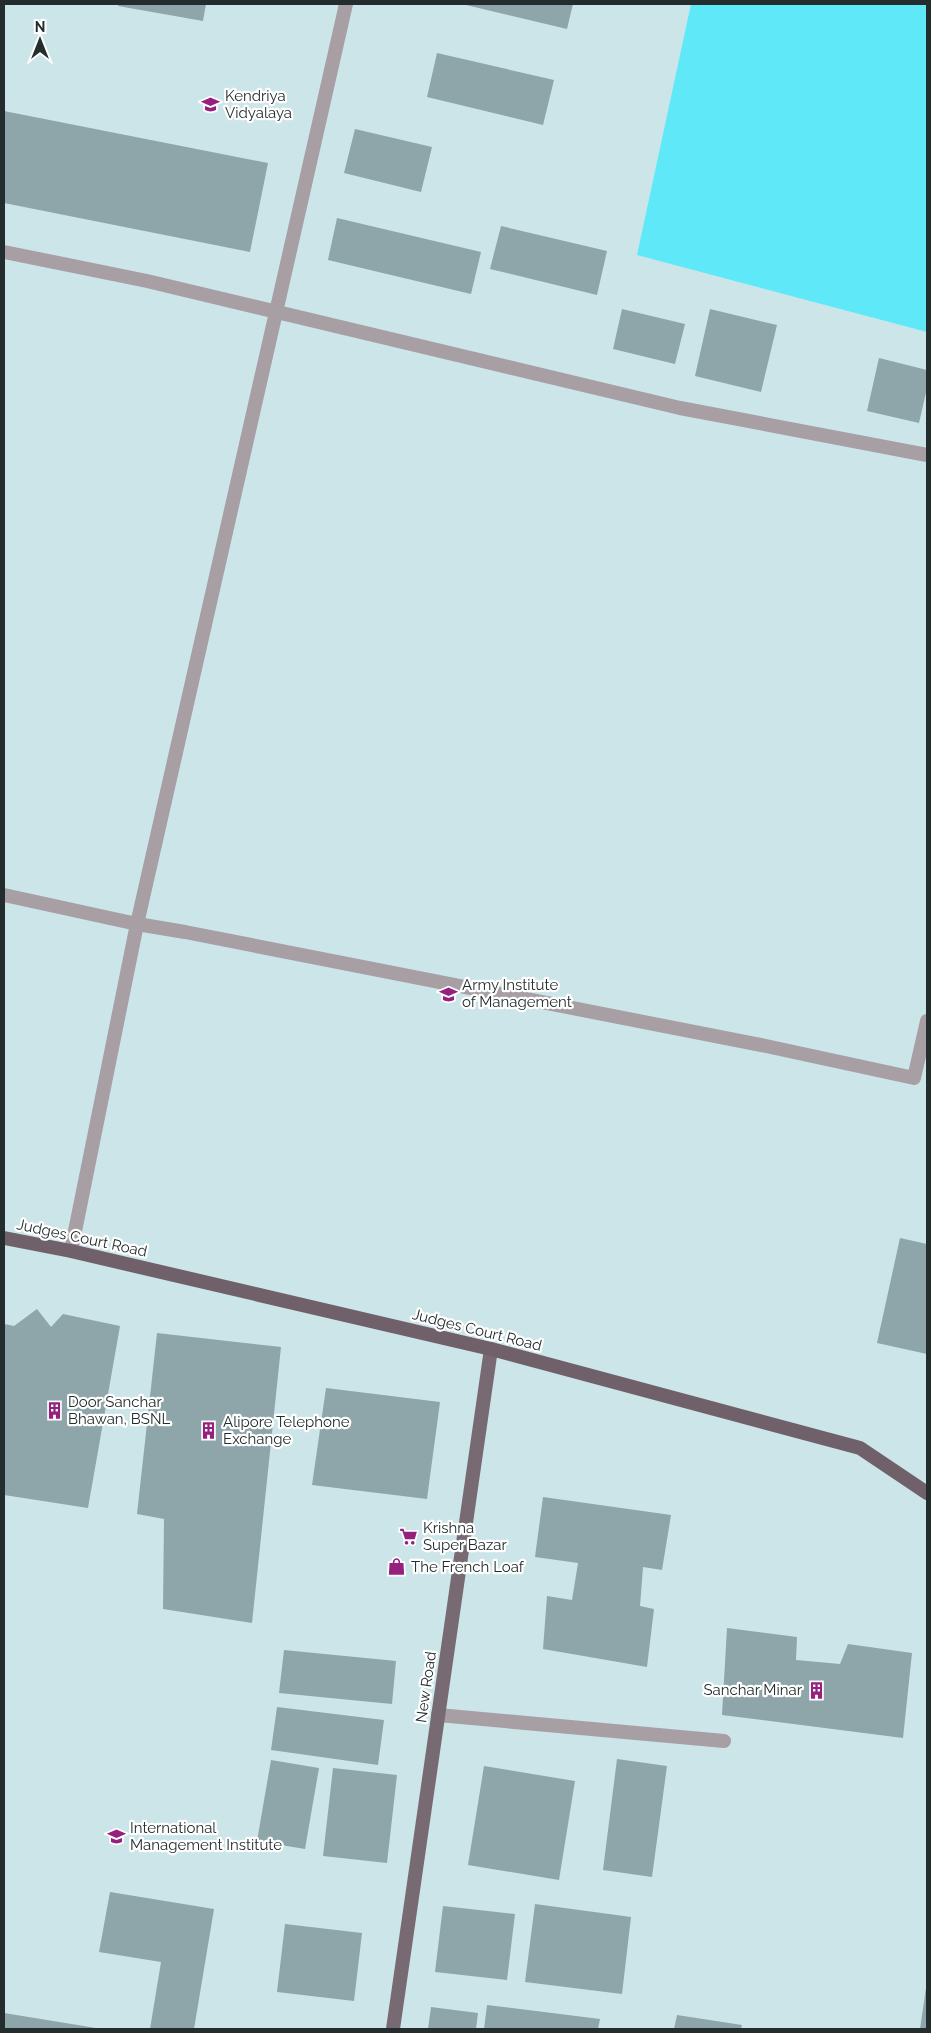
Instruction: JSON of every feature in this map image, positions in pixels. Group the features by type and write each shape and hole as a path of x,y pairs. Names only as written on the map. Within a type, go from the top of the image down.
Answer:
{"highway":[{"name":"Judges Court Road","path":"4,1238 491,1348 860,1448 927,1493"}],"main road":[{"name":"New Road","path":"393,2029 491,1348"}],"lane":[{"path":"71,1252 136,924 346,4"},
{"path":"4,252 147,281 680,408 927,454"},
{"path":"4,895 136,924 746,1042 914,1078 927,1021"},
{"path":"438,1715 724,1741"}],"shaded area":[{"path":"691,4 927,4 927,332 637,255"}],"building":[{"path":"119,4 206,4 203,21 118,6"},
{"path":"462,4 573,4 567,29"},
{"path":"437,53 554,80 543,125 427,97"},
{"path":"4,111 268,163 250,252 4,203"},
{"path":"355,129 432,147 421,192 344,173"},
{"path":"337,218 481,252 471,294 328,260"},
{"path":"501,226 607,251 597,295 490,269"},
{"path":"622,309 685,324 675,364 613,349"},
{"path":"710,309 777,325 761,392 695,376"},
{"path":"879,358 927,370 927,388 919,423 867,411"},
{"path":"900,1238 927,1244 927,1354 877,1343"},
{"name":"Door Sanchar Bhawan, BSNL","path":"37,1309 51,1327 63,1314 120,1326 88,1508 4,1495 4,1324 14,1326"},
{"name":"Alipore Telephone Exchange","path":"157,1333 281,1347 252,1623 163,1609 164,1519 137,1514"},
{"path":"326,1388 440,1402 427,1499 312,1485"},
{"path":"543,1497 671,1515 662,1570 643,1567 640,1606 654,1609 647,1667 543,1649 547,1596 572,1600 578,1563 535,1557"},
{"name":"Sanchar Minar","path":"727,1628 797,1637 796,1660 840,1664 848,1644 912,1653 903,1738 722,1715"},
{"path":"284,1650 396,1661 392,1704 279,1693"},
{"path":"277,1707 384,1720 378,1765 271,1750"},
{"path":"617,1759 667,1766 652,1877 603,1870"},
{"path":"271,1760 319,1768 305,1849 257,1841"},
{"path":"484,1766 575,1781 559,1880 468,1865"},
{"path":"333,1768 397,1775 387,1863 323,1856"},
{"path":"110,1892 214,1909 194,2029 150,2029 161,1962 99,1952"},
{"path":"535,1904 631,1917 622,1994 525,1982"},
{"path":"443,1906 515,1914 507,1980 435,1972"},
{"path":"285,1924 362,1933 354,2001 277,1992"},
{"path":"926,1988 927,2029 920,2029"},
{"path":"487,2005 600,2019 598,2029 484,2029"},
{"path":"431,2007 478,2013 476,2029 428,2029"},
{"path":"4,2013 96,2028 96,2029 4,2029"},
{"path":"677,2015 742,2025 741,2029 674,2029"}],"place":[{"name":"Kendriya Vidyalaya","path":"211,105"},
{"name":"Army Institute of Management","path":"448,994"},
{"name":"Door Sanchar Bhawan, BSNL","path":"54,1411"},
{"name":"Alipore Telephone Exchange","path":"209,1431"},
{"name":"Krishna Super Bazar","path":"409,1537"},
{"name":"The French Loaf","path":"397,1567"},
{"name":"Sanchar Minar","path":"816,1690"},
{"name":"International Management Institute","path":"116,1837"}]}
